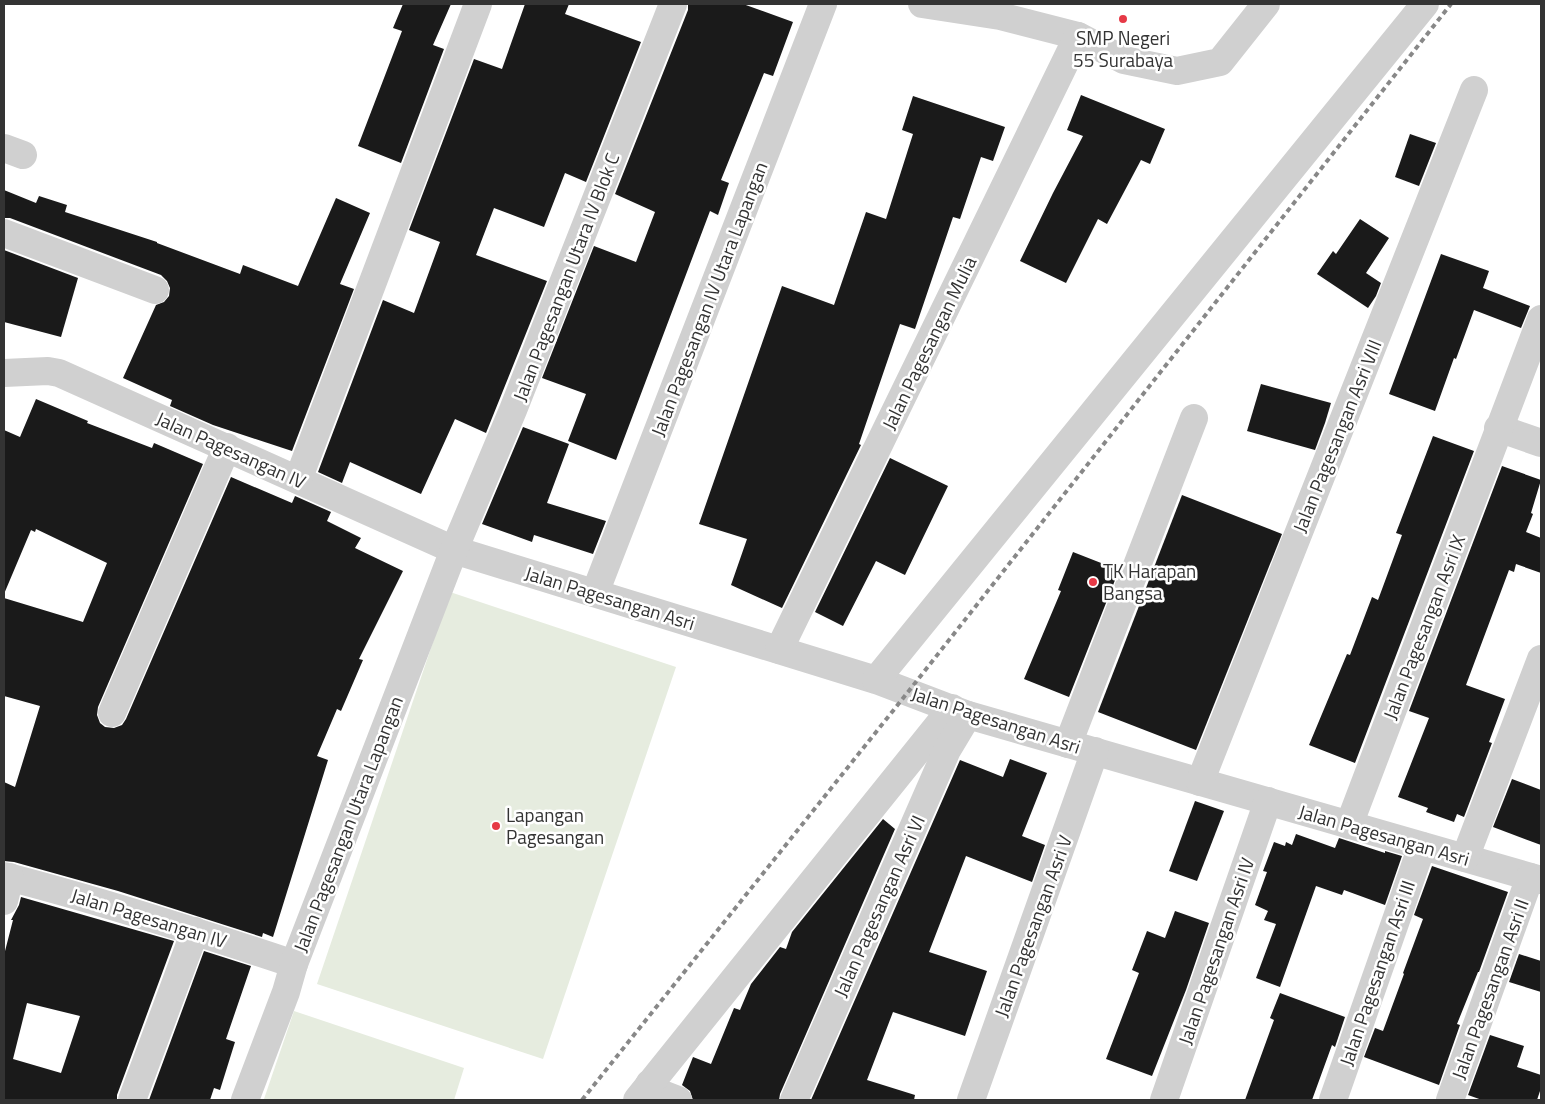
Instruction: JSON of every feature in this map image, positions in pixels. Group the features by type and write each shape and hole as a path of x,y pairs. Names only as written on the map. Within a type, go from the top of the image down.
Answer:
{"street":[{"path":"298,480 478,4"},
{"name":"Jalan Pagesangan Utara IV Blok C","path":"454,550 513,410 673,4"},
{"name":"Jalan Pagesangan IV Utara Lapangan","path":"595,593 822,4"},
{"path":"938,5 1000,16 1078,36 1124,60 1177,71 1220,62 1266,4"},
{"path":"876,680 1425,4"},
{"name":"Jalan Pagesangan Mulia","path":"779,650 1078,36"},
{"name":"Jalan Pagesangan Asri VIII","path":"1200,782 1474,90"},
{"path":"4,233 155,290"},
{"name":"Jalan Pagesangan Asri IX","path":"1349,825 1498,428 1541,320"},
{"name":"Jalan Pagesangan IV","path":"4,373 48,371 59,373 454,550"},
{"path":"1068,744 1194,418"},
{"path":"1498,428 1541,443"},
{"path":"112,713 226,447"},
{"name":"Jalan Pagesangan Asri","path":"454,550 876,680 960,712 1535,878"},
{"name":"Jalan Pagesangan Utara Lapangan","path":"244,1100 286,992 294,964 454,550"},
{"path":"1465,858 1541,659"},
{"path":"656,1096 960,712"},
{"name":"Jalan Pagesangan Asri VI","path":"794,1100 947,750 960,712"},
{"name":"Jalan Pagesangan Asri V","path":"971,1100 1096,751"},
{"name":"Jalan Pagesangan Asri IV","path":"1164,1100 1268,801"},
{"name":"Jalan Pagesangan Asri III","path":"1333,1100 1422,846"},
{"name":"Jalan Pagesangan Asri II","path":"1450,1100 1535,878"},
{"name":"Jalan Pagesangan IV","path":"6,884 72,894 195,931 294,964"},
{"path":"132,1100 195,931"}],"shaded area":[{"name":"Lapangan Pagesangan","path":"450,592 676,667 543,1059 317,984"},
{"path":"294,1011 464,1068 454,1100 264,1099"}],"building":[{"path":"403,4 451,4 433,45 444,49 401,163 358,146 402,31 393,28"},
{"path":"525,4 569,4 565,14 641,42 586,182 565,173 544,227 494,208 476,255 547,281 486,433 455,419 421,494 350,462 342,483 318,472 383,300 414,313 440,242 409,230 474,59 502,69"},
{"path":"688,4 743,4 793,22 773,76 764,73 721,180 729,183 718,215 710,211 616,460 568,441 586,394 542,378 594,246 636,262 655,212 615,194 688,10"},
{"path":"1081,95 1165,129 1150,164 1141,160 1107,224 1098,219 1066,283 1020,261 1083,136 1067,130"},
{"path":"913,96 1005,127 993,161 981,157 960,219 953,217 915,329 900,324 859,444 861,445 782,608 731,585 747,539 699,524 782,286 834,305 866,212 886,219 913,134 902,130"},
{"path":"1410,134 1436,143 1419,186 1395,177"},
{"path":"4,190 36,203 39,196 67,205 65,212 157,242 240,274 243,265 298,286 336,198 370,213 340,284 354,289 292,451 213,425 170,406 172,400 123,378 156,305 164,302 169,296 170,288 167,281 161,275 10,218 4,218"},
{"path":"1360,219 1389,238 1366,273 1381,283 1376,296 1368,308 1317,274 1333,251 1336,254"},
{"path":"4,250 78,278 61,337 4,322"},
{"path":"1441,254 1489,271 1483,288 1530,306 1521,328 1474,310 1435,411 1389,394"},
{"path":"1261,384 1331,403 1315,450 1247,431"},
{"path":"36,399 88,421 87,423 152,448 154,443 203,464 98,707 97,715 100,723 105,727 114,728 122,725 126,719 231,477 292,503 295,496 331,512 327,521 361,538 355,548 403,571 359,659 363,660 341,711 337,709 317,756 328,760 273,937 263,933 262,937 118,891 14,862 4,861 4,782 15,787 40,706 4,696 4,598 83,622 107,563 36,529 35,532 31,530 4,594 4,430 20,437"},
{"path":"523,427 569,444 547,503 606,521 593,554 534,535 532,542 482,524"},
{"path":"1433,436 1474,451 1355,763 1309,745 1347,654 1350,655 1372,597 1378,600 1402,535 1396,533"},
{"path":"890,458 948,486 905,575 876,561 843,626 815,612"},
{"path":"1502,466 1541,480 1531,513 1533,514 1526,532 1541,538 1541,573 1516,564 1514,572 1509,570 1466,685 1505,699 1489,742 1492,743 1464,817 1457,814 1454,822 1426,812 1428,808 1398,797 1429,718 1409,711"},
{"path":"1182,495 1282,534 1196,750 1098,712"},
{"path":"1073,552 1119,570 1069,697 1024,679 1061,591 1058,590"},
{"path":"1010,759 1047,773 1022,836 1045,845 1032,882 966,856 929,952 987,971 965,1036 893,1012 867,1080 915,1095 914,1100 811,1100 960,760 1003,777"},
{"path":"1512,779 1541,790 1541,845 1493,827"},
{"path":"1195,801 1224,811 1197,881 1169,871"},
{"path":"883,819 895,829 779,1100 693,1100 690,1091 682,1085 693,1057 711,1064 734,1008 740,1010 751,984 780,947 786,949 792,932"},
{"path":"1296,834 1335,848 1339,838 1385,853 1385,851 1402,856 1385,905 1344,890 1342,895 1316,886 1280,987 1256,978 1276,924 1264,920 1268,911 1255,905 1267,872 1263,871 1274,842 1285,846 1286,842 1292,845"},
{"path":"1432,866 1508,892 1479,972 1457,1024 1460,1025 1439,1085 1364,1057 1375,1028 1383,1031 1404,974 1423,919 1414,915"},
{"path":"21,897 174,941 117,1095 117,1100 4,1100 4,955 13,920 11,920","holes":["27,1003 80,1016 61,1073 13,1059"]},
{"path":"1175,911 1209,923 1186,990 1152,1076 1106,1059 1139,973 1132,970 1147,931 1165,938"},
{"path":"204,951 251,966 226,1039 235,1042 220,1090 214,1088 210,1100 149,1100"},
{"path":"1519,954 1541,961 1541,992 1509,982"},
{"path":"1280,993 1345,1017 1335,1047 1332,1045 1312,1100 1245,1100 1274,1020 1270,1018"},
{"path":"1490,1035 1524,1046 1517,1067 1541,1075 1541,1088 1537,1100 1482,1100 1468,1095"}],"railway":[{"path":"582,1100 908,692 1451,4"}],"place":[{"name":"SMP Negeri 55 Surabaya","path":"1123,19"},
{"name":"TK Harapan Bangsa","path":"1093,582"},
{"name":"Lapangan Pagesangan","path":"496,826"}]}
